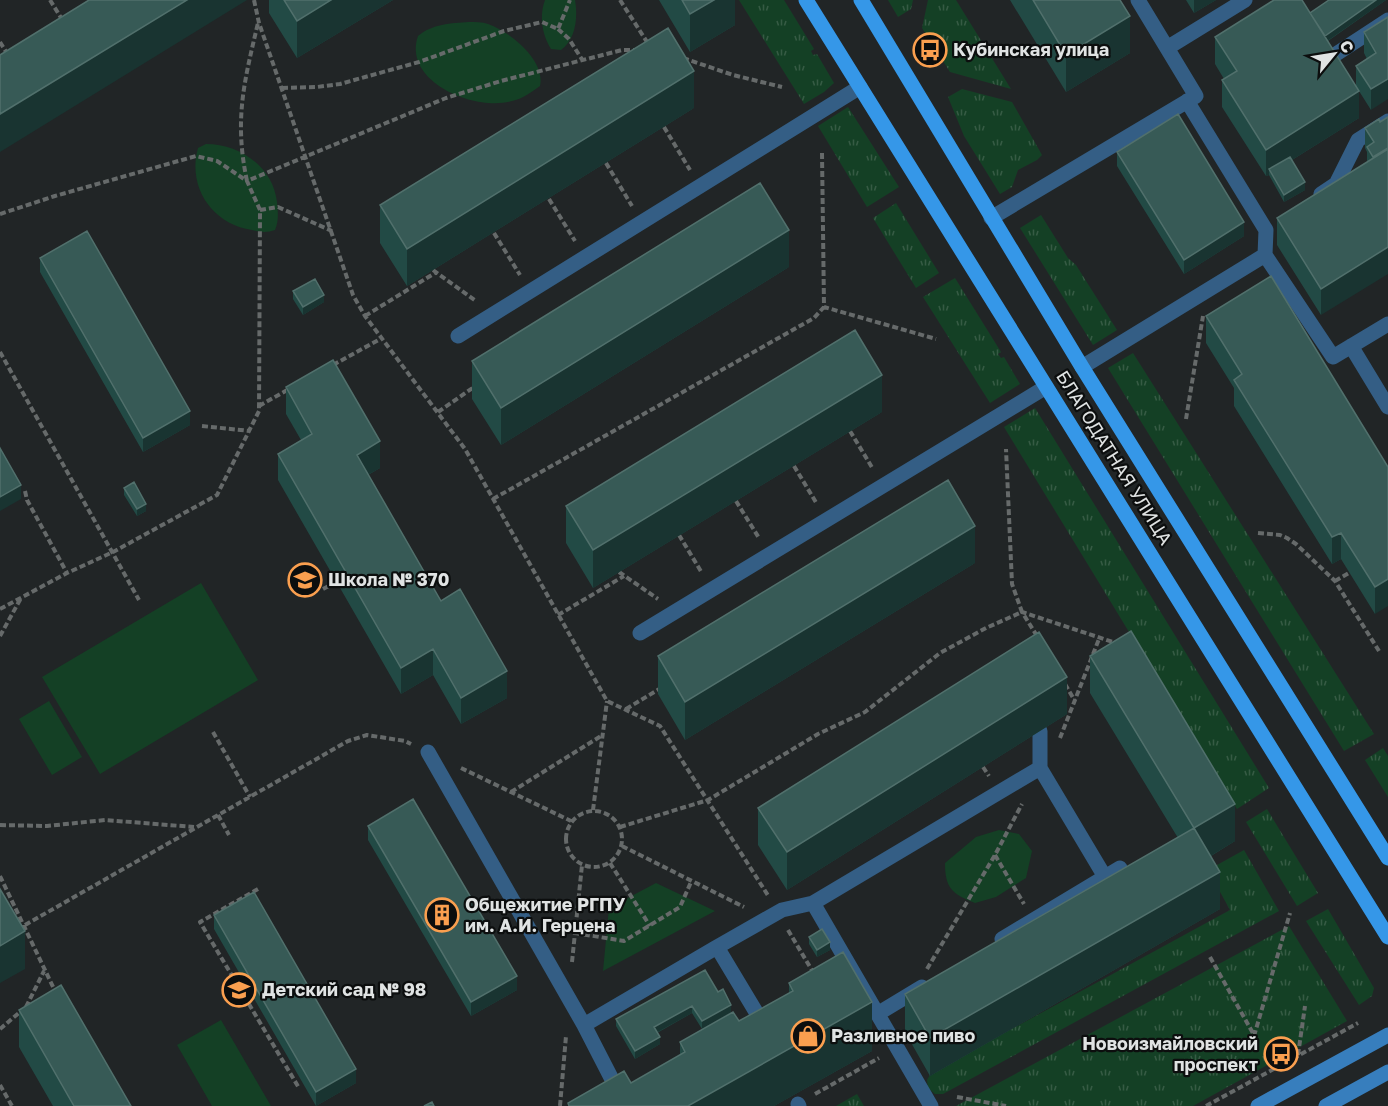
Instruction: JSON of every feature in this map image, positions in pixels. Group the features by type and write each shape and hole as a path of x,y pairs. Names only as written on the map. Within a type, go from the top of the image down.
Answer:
{"main road":[{"name":"БЛАГОДАТНАЯ УЛИЦА","path":"806,0 1388,937"},
{"name":"БЛАГОДАТНАЯ УЛИЦА","path":"861,0 1082,367 1388,858"}],"street":[{"path":"1258,1106 1388,1035"},
{"path":"1326,1106 1388,1072"}],"lane":[{"path":"991,218 1196,96 1138,0"},
{"path":"1167,48 1245,0"},
{"path":"1333,56 1388,20"},
{"path":"458,336 860,87"},
{"path":"1187,101 1271,227 1265,255 1333,357 1388,324"},
{"path":"1306,204 1336,184 1358,140 1388,121"},
{"path":"1082,367 1265,255"},
{"path":"1351,346 1388,407"},
{"path":"640,633 1046,387"},
{"path":"1040,731 1040,768 1105,877"},
{"path":"428,753 584,1025 623,1100"},
{"path":"584,1025 776,913 813,903 1040,768"},
{"path":"987,948 1120,868"},
{"path":"813,903 849,974 879,1013 931,1106"},
{"path":"717,947 767,1020 748,1030"},
{"path":"879,1013 936,978"}],"path":[{"path":"50,0 65,25"},
{"path":"254,0 259,23 353,295 365,316 465,449 607,701 660,726 774,904 776,913 817,979"},
{"path":"558,28 570,0"},
{"path":"247,180 446,98 622,50 652,49 620,0"},
{"path":"282,88 340,84 419,62 504,31 542,22 558,28 569,39 582,61"},
{"path":"0,609 67,573 113,552 217,495 259,411 260,210 247,180 241,152 241,100 259,23"},
{"path":"0,42 10,59"},
{"path":"675,56 733,75 782,87"},
{"path":"493,499 814,318 824,307 822,153"},
{"path":"0,214 196,156 217,161 247,180"},
{"path":"260,210 278,207 332,231"},
{"path":"365,316 435,273"},
{"path":"824,307 936,339"},
{"path":"324,370 382,338"},
{"path":"1186,419 1198,349"},
{"path":"0,352 139,600"},
{"path":"438,412 483,381"},
{"path":"259,406 296,385"},
{"path":"202,426 250,431"},
{"path":"1006,449 1012,584 1022,612 1040,641"},
{"path":"26,491 27,500 67,573"},
{"path":"1258,533 1287,538 1335,581 1378,651"},
{"path":"1335,581 1349,573"},
{"path":"558,615 624,576"},
{"path":"323,589 336,582"},
{"path":"0,636 21,597"},
{"path":"620,827 708,800 818,734 865,712 940,653 1022,612 1099,639 1125,645"},
{"path":"1068,721 1099,639"},
{"path":"1063,681 1075,701"},
{"path":"625,709 666,685"},
{"path":"593,810 607,701"},
{"path":"213,732 249,797"},
{"path":"25,925 348,741 367,735 405,741 428,753"},
{"path":"510,792 602,735"},
{"path":"459,768 571,821"},
{"path":"916,991 995,855 1022,803"},
{"path":"593,810 609,814 620,827 623,841 615,858 596,867 582,865 570,855 565,834 571,821 581,813 593,810"},
{"path":"218,815 229,835"},
{"path":"0,825 46,826 105,820 194,827"},
{"path":"621,846 691,882 776,913"},
{"path":"995,855 1025,907"},
{"path":"610,862 650,926"},
{"path":"572,966 582,865"},
{"path":"0,877 59,1000"},
{"path":"575,933 624,940 680,907 691,882"},
{"path":"258,889 200,922 299,1088"},
{"path":"8,911 16,907"},
{"path":"1210,957 1254,1036 1290,913"},
{"path":"0,1029 28,1006 45,970"},
{"path":"1298,1055 1305,1006"},
{"path":"1206,1106 1358,1023"},
{"path":"560,1106 566,1035"},
{"path":"798,1105 898,1047"},
{"path":"0,1085 12,1106"},
{"path":"957,1097 1006,1106"}],"green space":[{"path":"545,0 575,0 575,27 570,40 561,50 551,49 545,38 542,19"},
{"path":"739,0 784,0 814,49 811,51 813,55 817,54 834,83 804,104"},
{"path":"888,0 913,0 911,9 898,17"},
{"path":"928,0 956,0 1011,89 950,72 922,28"},
{"path":"481,22 497,28 524,48 537,66 540,86 519,99 497,103 480,102 462,97 445,90 431,80 421,67 416,52 418,36 436,27"},
{"path":"962,89 1012,102 1042,155 1018,170 1012,187 1000,194 964,136 948,97"},
{"path":"848,107 899,187 867,207 818,126"},
{"path":"206,144 231,148 253,160 262,168 274,189 277,202 278,220 275,230 260,232 238,226 214,212 200,190 196,176 198,148"},
{"path":"896,203 939,273 916,288 873,218"},
{"path":"1041,215 1117,330 1093,345 1020,228"},
{"path":"955,278 1001,352 998,354 1001,358 1004,357 1020,384 990,403 923,297"},
{"path":"1133,353 1374,734 1344,751 1108,368"},
{"path":"1035,408 1269,788 1237,809 1004,427"},
{"path":"201,583 258,680 100,774 42,677"},
{"path":"49,701 82,757 52,775 19,719"},
{"path":"1383,748 1388,756 1388,797 1365,760"},
{"path":"1267,809 1318,893 1297,906 1246,822"},
{"path":"999,830 1019,834 1032,851 1026,878 996,897 975,903 955,893 946,879 945,863 976,837"},
{"path":"1244,850 1279,911 943,1094 935,1094 928,1088 927,1080 931,1073 1230,910 1208,870"},
{"path":"656,883 715,911 603,971 609,908"},
{"path":"1328,909 1374,988 1372,996 1359,1005 1306,921"},
{"path":"1289,926 1347,1021 1193,1106 956,1106"},
{"path":"221,1020 271,1106 212,1106 177,1045"},
{"path":"857,1094 864,1106 836,1106"}],"building":[{"path":"89,0 187,0 0,114 0,55"},
{"path":"284,0 331,0 297,21"},
{"path":"682,0 714,0 690,14"},
{"path":"1033,0 1120,0 1130,16 1066,55"},
{"path":"1274,0 1302,0 1359,91 1266,150 1222,80 1237,71 1215,37"},
{"path":"1329,0 1376,0 1325,36 1310,13"},
{"path":"1388,17 1388,79 1371,89 1356,66 1376,53 1364,32"},
{"path":"668,28 694,71 407,249 380,205"},
{"path":"1178,114 1244,222 1184,260 1117,152"},
{"path":"1388,117 1388,148 1373,157 1367,147 1374,142 1365,128 1379,119 1380,122"},
{"path":"1388,149 1388,247 1321,289 1277,218"},
{"path":"1290,157 1305,182 1284,195 1269,169"},
{"path":"760,183 789,230 501,408 472,361"},
{"path":"87,231 190,411 143,438 40,258"},
{"path":"1271,276 1388,467 1388,579 1375,587 1341,533 1332,537 1234,380 1242,374 1206,316"},
{"path":"315,279 324,295 303,307 293,291"},
{"path":"855,330 882,375 593,550 566,506"},
{"path":"333,360 380,441 357,455 441,601 460,589 507,671 461,698 433,649 401,668 278,454 312,434 286,387"},
{"path":"0,448 21,485 0,497"},
{"path":"948,480 975,526 685,702 658,656"},
{"path":"134,482 146,504 137,509 124,488"},
{"path":"1131,631 1235,804 1194,828 1090,656"},
{"path":"1039,632 1067,677 787,852 758,808"},
{"name":"Общежитие РГПУ им. А.И. Герцена","path":"413,799 517,976 471,1002 368,826"},
{"path":"1194,828 1220,872 930,1038 905,994"},
{"path":"0,889 25,931 0,946"},
{"path":"254,892 356,1069 316,1092 214,915"},
{"path":"822,929 830,942 817,950 809,937"},
{"path":"843,952 872,1002 688,1106 569,1106 568,1103 624,1071 631,1083 685,1052 680,1042 733,1012 739,1021 793,991 789,983"},
{"path":"705,970 718,992 723,989 731,1005 702,1021 692,1006 654,1027 660,1037 635,1051 616,1019"},
{"path":"61,985 131,1106 74,1106 19,1010"}],"place":[{"name":"Кубинская улица","path":"930,50"},
{"name":"Школа № 370","path":"305,580"},
{"name":"Общежитие РГПУ им. А.И. Герцена","path":"442,915"},
{"name":"Детский сад № 98","path":"239,990"},
{"name":"Разливное пиво","path":"808,1036"},
{"name":"Новоизмайловский проспект","path":"1281,1054"}]}
